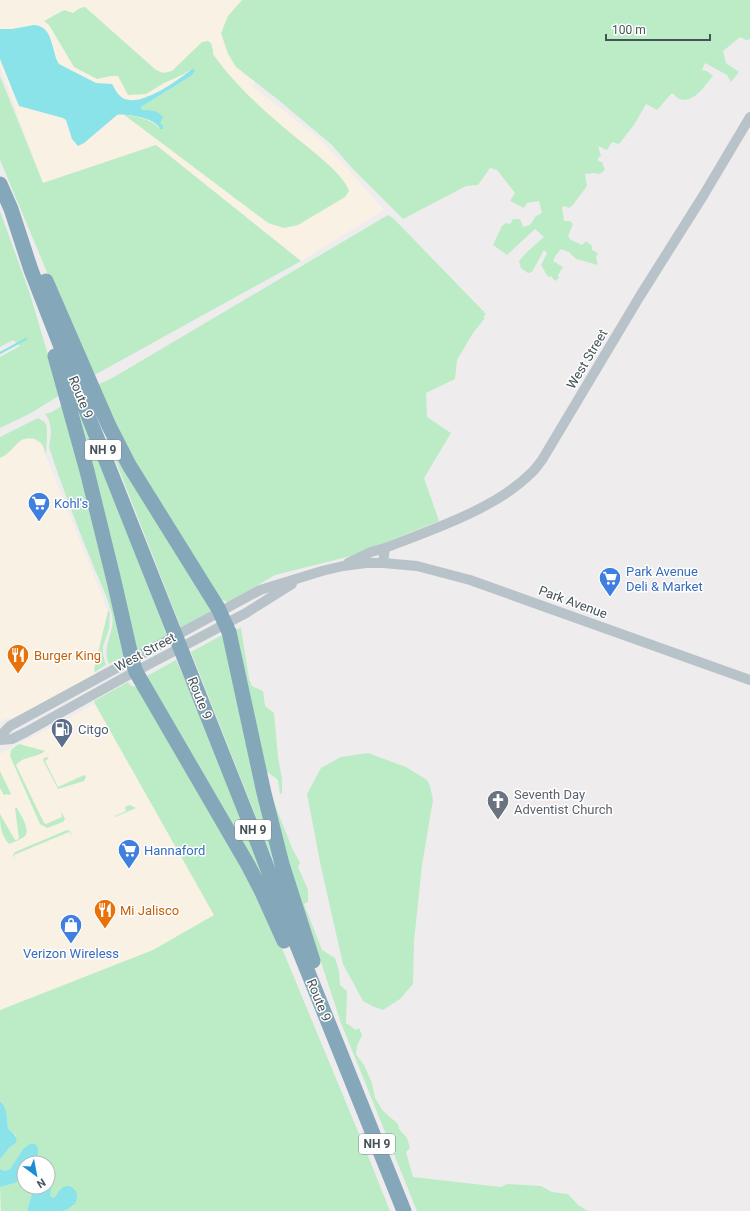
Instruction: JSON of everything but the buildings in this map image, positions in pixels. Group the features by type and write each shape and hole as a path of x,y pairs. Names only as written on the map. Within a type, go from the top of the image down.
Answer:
{"highway":[{"name":"Route 9","path":"0,184 11,209 31,270 289,925 404,1211"},
{"path":"11,209 24,229 109,426 129,465 223,618 229,632 264,793 282,864 322,989 321,1004"},
{"path":"31,270 42,315 65,388 87,471 134,666 261,890 339,1069 350,1078"}],"street":[{"name":"West Street","path":"343,566 359,557 429,531 484,506 503,495 531,474 542,460 640,296 703,196 750,117"},
{"path":"383,562 385,548"},
{"name":"West Street","path":"0,740 12,740 134,666 223,618 260,590 343,566 383,562"},
{"name":"Park Avenue","path":"383,562 417,566 470,580 750,680"},
{"name":"West Street","path":"0,736 10,726 134,666 223,618 266,601 300,578"}],"shaded area":[{"path":"0,0 328,0 252,86 320,139 384,210 301,261 156,145 43,183 0,67"},
{"path":"26,438 32,439 41,444 108,611 94,670 97,675 13,718 5,719 0,722 0,458 6,455 20,441"},
{"path":"95,704 215,915 153,950 0,1023 0,754"}],"green space":[{"path":"242,0 750,0 750,39 746,40 740,37 723,51 726,63 739,72 731,82 727,75 705,63 702,70 707,71 713,76 699,93 690,99 684,100 679,99 672,93 657,110 646,104 634,125 619,144 612,142 607,150 598,146 601,156 598,158 598,161 602,162 605,170 600,174 585,174 587,186 572,206 568,208 566,206 562,207 564,221 570,221 573,224 568,236 571,240 582,245 586,241 592,246 592,250 598,253 596,257 598,265 576,259 569,252 561,249 553,261 563,267 558,275 559,278 555,281 551,276 548,277 541,265 547,253 544,250 532,272 528,273 521,268 519,261 544,237 535,229 507,255 493,245 502,226 506,223 510,224 513,219 520,219 523,227 530,225 536,216 542,213 539,201 527,203 524,208 510,201 515,193 497,170 490,168 478,185 466,186 403,219 352,168 332,145 236,67 228,54 221,33 228,16"},
{"path":"85,7 156,70 163,73 172,71 202,42 208,41 211,43 213,54 248,95 331,167 339,176 349,191 345,197 298,225 284,228 268,223 123,114 148,120 160,129 160,123 152,110 142,110 141,107 191,76 193,68 146,94 128,95 118,76 97,79 74,67 49,25 44,21 64,10 73,13 80,8"},
{"path":"0,76 43,183 156,145 301,261 91,377 0,160"},
{"path":"0,211 29,291 60,395 31,413 0,428 0,357 20,346 13,340 0,347"},
{"path":"388,215 394,219 486,314 483,317 485,318 473,333 457,360 455,379 426,393 427,417 451,433 424,478 439,521 351,556 275,575 229,602 221,600 138,473 95,386 114,377"},
{"path":"90,395 216,608 181,628"},
{"path":"75,396 167,636 137,652 107,537"},
{"path":"63,405 69,421 124,657 109,664 106,650 113,618 105,593 70,506 49,447 51,434 50,425 45,414 52,412"},
{"path":"38,418 47,426 46,455 43,446 39,441 28,438 20,441 0,458 0,437"},
{"path":"108,611 110,612 109,629 103,646 103,655 106,665 95,672 94,670"},
{"path":"241,628 249,679 252,686 263,691 265,706 274,713 278,757 282,779 282,793 280,794 278,780 265,770 234,630"},
{"path":"226,633 278,873 191,652"},
{"path":"176,660 187,684 273,900 145,677"},
{"path":"128,682 131,686 138,687 259,893 390,1211 62,1211 74,1206 62,1189 54,1198 49,1196 56,1195 56,1155 38,1155 39,1151 23,1149 19,1155 16,1155 16,1160 10,1169 5,1171 0,1169 0,1159 10,1147 16,1143 16,1135 8,1129 6,1110 0,1101 0,1010 153,950 214,915 94,701"},
{"path":"19,744 45,751 22,760 16,765 44,823 46,824 62,817 61,811 65,819 63,822 47,828 40,824 10,756 11,750"},
{"path":"368,753 406,767 427,780 433,800 422,865 414,941 413,984 400,999 383,1010 363,1001 343,964 321,867 307,794 321,768 341,757"},
{"path":"47,757 49,758 45,761 58,787 84,775 86,777 84,781 58,789 43,760"},
{"path":"0,771 11,794 10,795 4,795 0,788"},
{"path":"269,790 292,848 300,863 298,867 308,890 308,902 304,904 322,950 335,958 339,971 340,985 347,991 346,1023 356,1030 359,1028 362,1035 357,1046 356,1054 364,1065 372,1083 375,1098 383,1111 398,1124 399,1129 407,1138 410,1148 406,1152 413,1177 501,1187 507,1184 541,1186 552,1192 568,1194 578,1205 588,1211 417,1211 341,1023 285,852"},
{"path":"130,805 136,808 115,817 126,811 125,807"},
{"path":"15,808 17,808 23,818 27,831 24,837 9,844 4,837 0,822 0,814 15,840 19,839"},
{"path":"67,830 70,831 72,836 69,832 14,855 15,860 13,855 15,852"},
{"path":"16,1182 16,1195 32,1195 27,1211 1,1211 0,1187"}],"water":[{"path":"34,25 40,26 49,35 56,59 59,64 96,83 112,84 119,95 126,99 135,100 146,97 168,86 193,68 195,71 191,76 141,107 142,110 154,111 163,117 160,123 163,126 163,129 160,129 153,122 143,118 131,115 117,115 84,143 78,146 72,139 66,120 19,106 0,59 0,29 12,29"},
{"path":"0,1101 6,1110 8,1129 15,1135 16,1143 10,1147 0,1159"},
{"path":"30,1144 35,1144 38,1148 37,1155 19,1155 23,1149"},
{"path":"16,1160 16,1182 0,1187 0,1169 5,1171 10,1169"},
{"path":"67,1186 75,1190 77,1194 75,1204 62,1211 27,1211 32,1195 50,1195 54,1198 62,1188"}],"waterway":[{"path":"0,353 26,339"}],"place":[{"name":"Kohl's","path":"39,522"},
{"name":"Park Avenue Deli & Market","path":"610,598"},
{"name":"Burger King","path":"18,674"},
{"name":"Citgo","path":"62,748"},
{"name":"Seventh Day Adventist Church","path":"498,820"},
{"name":"Hannaford","path":"129,870"},
{"name":"Mi Jalisco","path":"105,930"},
{"name":"Verizon Wireless","path":"71,944"}]}
